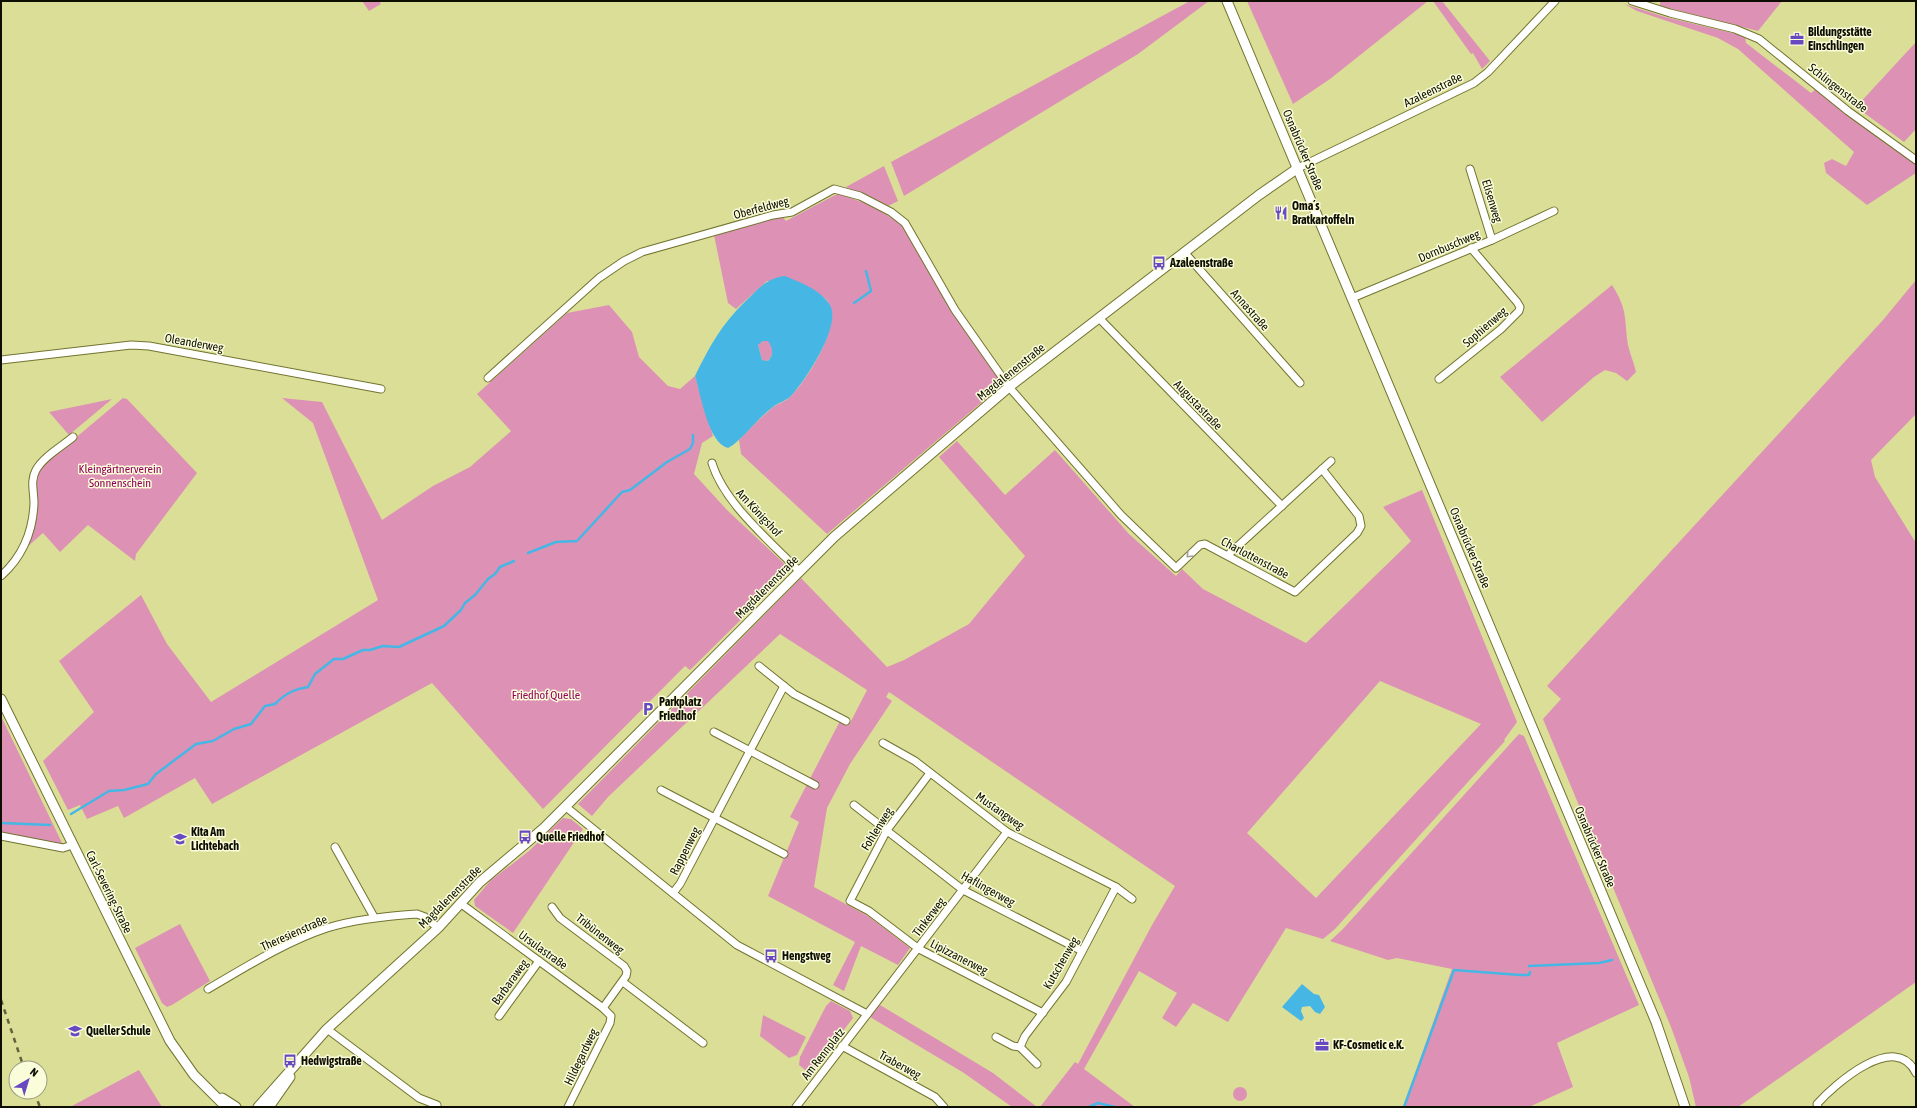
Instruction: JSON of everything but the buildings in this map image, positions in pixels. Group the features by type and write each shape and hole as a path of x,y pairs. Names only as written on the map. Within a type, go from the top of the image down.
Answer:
{"street":[{"name":"Osnabrücker Straße","path":"1227,1 1656,1022 1685,1107"},
{"name":"Azaleenstraße","path":"1298,168 1474,83 1488,72 1555,1"},
{"name":"Schlingenstraße","path":"1632,1 1670,14 1735,28 1759,39 1848,111 1916,160"},
{"name":"Magdalenenstraße","path":"258,1107 327,1029 438,928 480,882 525,845 566,806 834,537 1009,387 1259,195 1298,168"},
{"name":"Elisenweg","path":"1470,169 1492,240"},
{"name":"Oberfeldweg","path":"488,378 599,278 624,261 642,252 773,215 792,212 834,189 860,196 891,212 905,223 955,310 1009,387"},
{"name":"Dornbuschweg","path":"1352,298 1492,240 1554,211"},
{"name":"Sophienweg","path":"1439,379 1501,329 1519,311 1520,307 1471,248"},
{"name":"Annastraße","path":"1184,252 1300,382"},
{"name":"Augustastraße","path":"1099,318 1282,506"},
{"name":"Oleanderweg","path":"1,360 131,345 149,346 381,389"},
{"name":"Charlottenstraße","path":"1009,387 1125,520 1176,568 1200,545 1205,544 1296,592 1357,533 1361,526 1359,516 1322,470"},
{"path":"1,576 19,555 30,532 34,501 32,480 36,469 72,437"},
{"path":"1228,555 1331,461"},
{"name":"Am Königshof","path":"712,463 719,482 731,499 799,571"},
{"path":"759,666 794,694 846,721"},
{"name":"Rappenweg","path":"673,893 680,884 784,686"},
{"name":"Carl-Severing-Straße","path":"1,699 170,1041 186,1065 207,1089 226,1107"},
{"path":"714,732 815,785"},
{"name":"Mustangweg","path":"883,743 915,761 1007,832 1116,888 1132,898"},
{"name":"Fohlenweg","path":"850,901 887,830 930,773"},
{"name":"Rappenweg","path":"661,790 784,854"},
{"name":"Haflingerweg","path":"854,805 963,890 1082,951"},
{"path":"566,806 737,945 867,1014"},
{"name":"Tinkerweg","path":"867,1014 1007,832"},
{"path":"1,836 63,848 72,845"},
{"path":"335,847 374,917"},
{"name":"Kutschenweg","path":"1020,1047 1025,1036 1066,982 1116,888"},
{"name":"Lipizzanerweg","path":"850,901 869,911 919,948 1043,1013"},
{"name":"Ursulastraße","path":"460,903 611,1016"},
{"name":"Tribünenweg","path":"552,907 560,918 624,966 627,971 623,982"},
{"name":"Theresienstraße","path":"208,988 288,945 326,928 374,917 417,914 425,917 438,928"},
{"name":"Barbaraweg","path":"499,1016 539,961"},
{"path":"602,1008 623,982 703,1043"},
{"name":"Am Rennplatz","path":"796,1107 867,1014"},
{"name":"Hildegardweg","path":"568,1107 610,1023 611,1016"},
{"path":"327,1029 419,1098 437,1105"},
{"path":"996,1037 1013,1046 1020,1047 1037,1064"},
{"name":"Traberweg","path":"842,1046 935,1097 944,1107"},
{"path":"1818,1106 1832,1089 1848,1076 1885,1057 1900,1058 1908,1062 1916,1073"},
{"name":"Magdalenenstraße","path":"269,1107 294,1068"},
{"name":"Carl-Severing-Straße","path":"207,1089 236,1107"}],"green space":[{"path":"362,1 379,1 381,4 369,11"},
{"path":"1190,1 1209,1 1138,54 904,196 891,162"},
{"path":"1247,1 1428,1 1330,79 1293,104"},
{"path":"1433,1 1442,1 1490,61 1482,69 1473,53 1471,54"},
{"path":"1660,1 1782,1 1758,31 1660,6"},
{"path":"1624,4 1665,17 1745,36 1746,43 1811,93 1816,89 1855,120 1916,164 1916,173 1867,205 1826,173 1824,163 1832,159 1846,166 1854,152 1738,49 1718,38 1637,11"},
{"path":"1916,42 1916,129 1904,142 1856,107"},
{"path":"884,166 898,201 888,206 846,187"},
{"path":"837,194 855,199 872,207 903,226 1002,380 1002,385 827,534 741,454 739,440 772,408 790,397 806,377 823,348 829,332 831,317 830,305 822,296 818,294 767,281 736,309 728,303 714,235 781,215 786,221"},
{"path":"1916,280 1916,414 1871,460 1875,477 1916,543 1916,982 1738,1107 1696,1107 1689,1077 1671,1027 1543,719 1561,699 1547,686 1883,320"},
{"path":"1612,285 1621,301 1623,308 1628,345 1636,372 1627,381 1616,373 1605,370 1594,377 1542,422 1500,377"},
{"name":"Friedhof Quelle","path":"609,305 632,332 639,357 668,386 680,389 695,376 713,436 702,443 694,474 727,510 791,570 690,670 685,666 543,809 432,683 212,804 195,778 124,818 118,806 87,819 80,805 68,810 43,761 94,712 59,661 141,595 167,644 211,702 378,600 313,423 282,398 322,402 382,520 433,486 470,467 511,431 477,394 567,313"},
{"path":"763,341 769,341 772,349 771,356 768,361 762,360 758,345"},
{"name":"Kleingärtnerverein Sonnenschein","path":"123,398 127,399 197,473 136,554 135,561 88,525 60,552 43,533 26,548 37,475 42,466"},
{"path":"112,399 69,435 49,412"},
{"path":"957,441 1005,495 1055,450 1129,534 1176,576 1182,569 1203,589 1306,643 1411,541 1383,507 1422,490 1517,722 1504,740 1505,741 1335,929 1323,939 1286,928 1228,1022 1193,1003 1176,1027 1162,1018 1177,993 1139,971 1084,1069 1135,1107 1040,1107 1075,1062 1078,1064 1152,925 1175,886 889,692 886,697 892,701 850,764 827,808 814,887 868,916 910,948 898,965 861,946 844,991 833,985 855,942 768,896 799,822 790,817 840,721 849,725 867,690 780,634 608,797 592,816 578,804 801,578 887,667 904,660 969,624 1025,556 939,457","holes":["1380,681 1481,724 1316,898 1247,833"]},
{"path":"1,716 63,845 1,833"},
{"path":"1519,734 1524,736 1639,1005 1557,1043 1573,1087 1529,1107 1403,1107 1452,969 1397,958 1388,960 1330,941 1342,930"},
{"path":"563,818 571,819 583,829 513,933 475,906 474,900 490,881 529,851"},
{"path":"180,924 210,981 167,1007 162,1003 135,948"},
{"path":"831,1001 850,1011 853,1018 810,1074 799,1065 800,1057 826,1006"},
{"path":"880,1005 993,1073 1037,1107 1012,1107 964,1073 870,1017"},
{"path":"763,1015 806,1037 797,1055 789,1058 760,1036"},
{"path":"139,1070 162,1107 70,1107"},
{"path":"1240,1087 1245,1089 1247,1094 1245,1099 1240,1101 1235,1099 1233,1094 1235,1089"}],"water":[{"path":"785,276 810,287 826,299 830,305 832,314 831,326 827,339 813,366 797,389 791,396 768,411 738,441 728,448 721,444 710,428 695,376 725,324 762,285 774,278","holes":["763,341 768,341 772,351 768,361 762,360 758,345"]},
{"path":"1302,984 1314,994 1319,995 1325,1007 1320,1014 1315,1012 1310,1006 1302,1007 1301,1011 1304,1018 1301,1021 1282,1007"}],"waterway":[{"path":"854,303 871,291 866,271"},
{"path":"528,553 556,542 577,541 622,492 630,490 667,462 690,449 693,443 693,435"},
{"path":"71,814 109,791 124,790 148,784 156,774 196,744 213,741 234,729 251,724 265,706 275,704 282,697 298,689 308,687 315,674 334,659 343,659 363,650 370,650 383,646 399,647 444,626 461,610 465,603 475,595 500,567 514,561"},
{"path":"1,823 50,825"},
{"path":"1529,966 1599,963 1612,960"},
{"path":"1404,1107 1454,970 1520,975 1529,975 1530,972"},
{"path":"1089,1107 1098,1103 1115,1107"}],"railway":[{"path":"1,1000 21,1060"},
{"path":"37,1100 40,1107"}],"place":[{"name":"Bildungsstätte Einschlingen","path":"1797,39"},
{"name":"Oma´s Bratkartoffeln","path":"1281,213"},
{"name":"Azaleenstraße","path":"1159,263"},
{"name":"Parkplatz Friedhof","path":"648,709"},
{"name":"Quelle Friedhof","path":"525,837"},
{"name":"Kita Am Lichtebach","path":"180,839"},
{"name":"Hengstweg","path":"771,956"},
{"name":"Queller Schule","path":"75,1031"},
{"name":"KF-Cosmetic e.K.","path":"1322,1045"},
{"name":"Hedwigstraße","path":"290,1061"}]}
